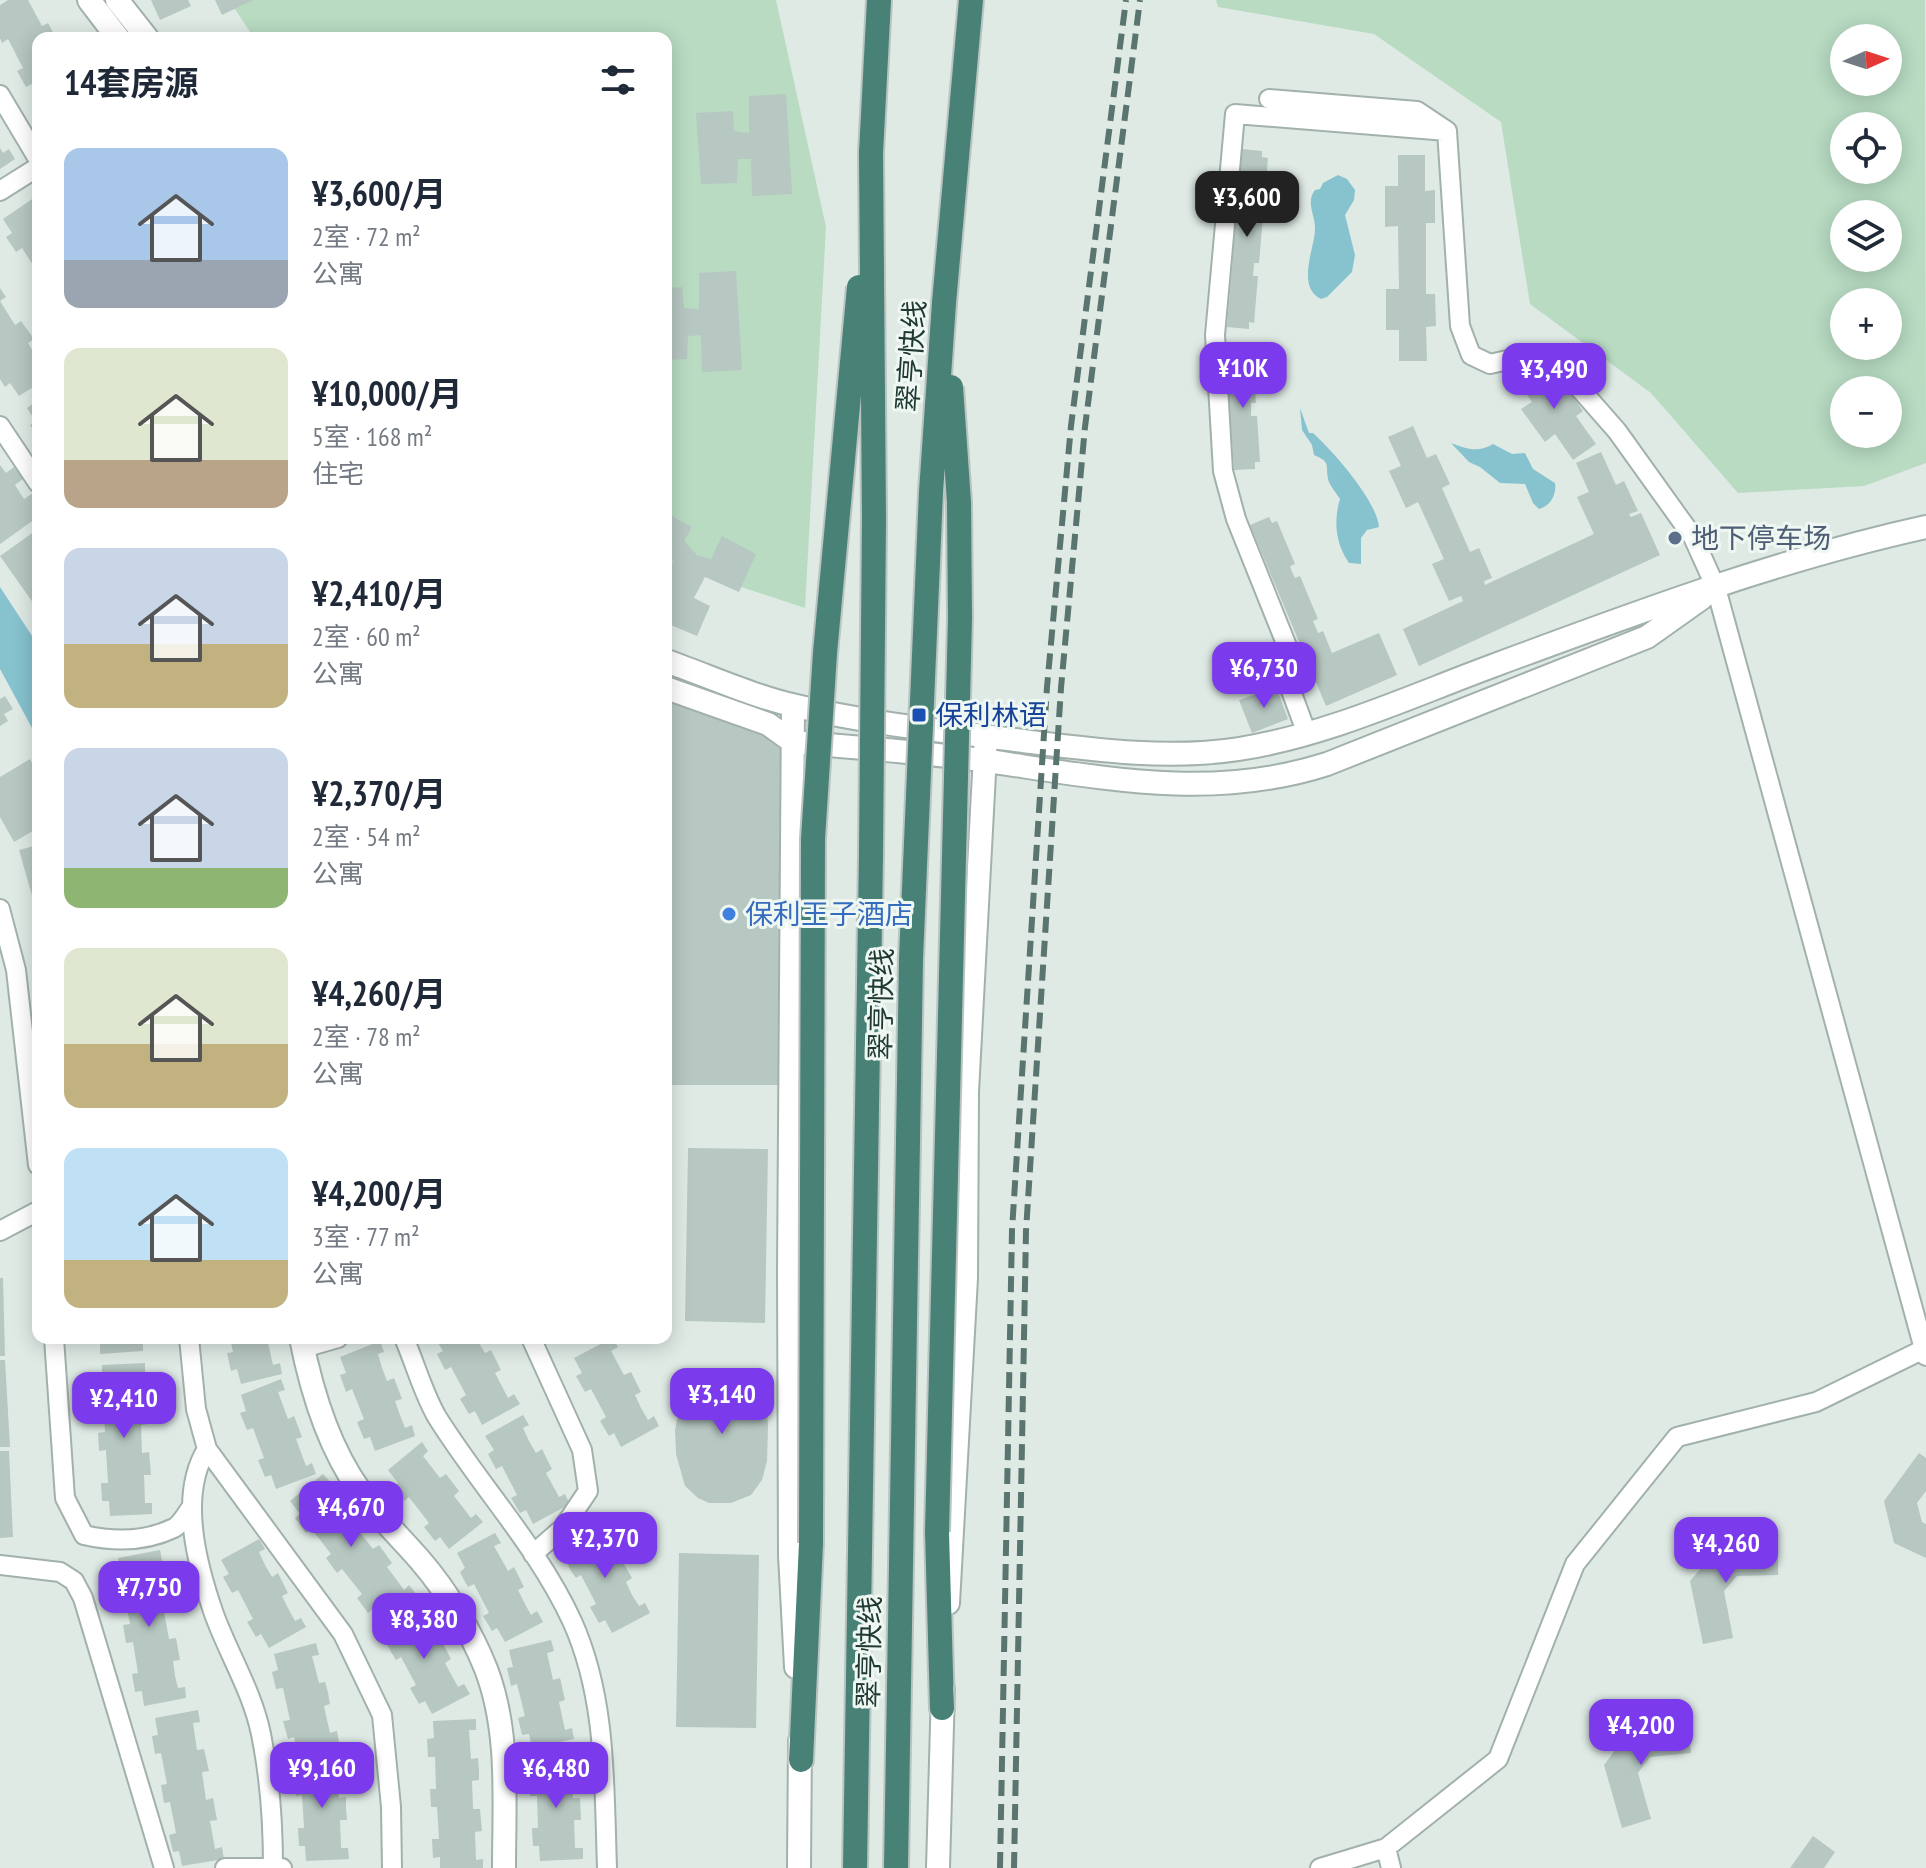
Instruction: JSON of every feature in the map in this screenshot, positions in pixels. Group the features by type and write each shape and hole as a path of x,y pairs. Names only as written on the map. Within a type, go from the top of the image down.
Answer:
{"highway":[{"name":"翠亨快线","path":"855,1868 872,806 874,518 871,153 879,0"},
{"name":"翠亨快线","path":"896,1868 911,959 931,492 971,0"},
{"path":"801,1760 811,1543 813,839 825,653 871,153"},
{"path":"942,1708 937,1532 960,619 959,502 944,303"}],"street":[{"path":"89,0 113,32"},
{"path":"117,0 142,32"},
{"path":"0,95 32,149"},
{"path":"1269,99 1417,111 1447,131"},
{"path":"1307,734 1290,688 1295,666 1236,519 1223,471 1215,335 1235,114 1447,131"},
{"path":"1320,1868 1386,1848 1498,1759 1575,1564 1677,1437 1816,1402 1925,1352 1716,588 1693,537 1617,431 1567,374 1541,357 1529,355 1490,364 1471,355 1460,326 1447,131"},
{"path":"0,191 32,171"},
{"path":"0,426 32,474"},
{"path":"672,663 793,706 872,722 1100,750 1172,754 1238,749 1307,734 1641,610 1854,543 1926,527"},
{"path":"672,690 768,724 793,742 985,761 1097,779 1190,785 1288,776 1327,764 1647,637 1716,588"},
{"path":"793,706 790,1555 801,1760 799,1868"},
{"path":"938,1868 942,1708 966,1278 967,1092 986,736"},
{"path":"0,909 16,970 32,1112"},
{"path":"0,1231 32,1214"},
{"path":"54,1344 65,1498 84,1535 112,1541 135,1540 176,1528 190,1509"},
{"path":"190,1344 196,1409 207,1449 343,1634 382,1715 391,1807 392,1868"},
{"path":"302,1344 339,1455 360,1491 442,1590 485,1667 496,1699 501,1731 504,1868"},
{"path":"406,1344 435,1414 550,1579 584,1652 597,1702 603,1752 607,1868"},
{"path":"533,1554 563,1528 588,1491 582,1450 534,1344"},
{"path":"207,1449 196,1467 190,1509 214,1615 244,1678 261,1733 273,1812 273,1867"},
{"path":"0,1565 60,1572 74,1581 83,1598 164,1868"},
{"path":"1386,1848 1391,1868"},
{"path":"225,1868 285,1868"}],"green space":[{"path":"229,0 776,0 826,227 805,608 672,564 672,32 250,32"},
{"path":"1216,0 1925,0 1926,463 1864,486 1738,493 1651,393 1530,304 1501,122 1374,34 1218,7"}],"water":[{"path":"1338,175 1347,179 1355,190 1354,200 1345,215 1355,255 1352,272 1327,297 1321,299 1313,293 1308,276 1315,227 1311,198 1323,183"},
{"path":"1300,408 1309,433 1313,433 1342,464 1363,491 1376,516 1379,527 1367,530 1361,538 1361,564 1349,563 1341,548 1336,524 1340,499 1329,482 1326,463 1314,455 1312,445 1302,430"},
{"path":"1451,443 1472,449 1493,444 1512,454 1525,453 1533,469 1555,483 1552,499 1539,509 1525,484 1500,483 1469,462"},
{"path":"0,587 32,636 32,728 0,669"}],"building":[{"path":"8,0 28,0 42,26 48,23 53,32 32,32 32,84 26,87 17,71 23,68 8,39 2,43 0,38 0,5"},
{"path":"151,0 188,0 191,6 160,20"},
{"path":"215,0 253,0 222,15"},
{"path":"786,94 792,194 752,196 751,159 738,159 737,183 701,184 696,113 733,111 734,131 749,133 749,96"},
{"path":"0,148 3,153 9,149 15,159 0,169"},
{"path":"1242,149 1262,151 1262,157 1268,158 1264,204 1259,203 1257,216 1263,217 1259,263 1254,263 1253,276 1258,276 1254,323 1249,322 1249,329 1227,327"},
{"path":"1398,155 1425,155 1425,191 1435,190 1435,223 1426,223 1426,294 1435,294 1436,326 1426,327 1427,361 1399,361 1399,330 1386,330 1386,289 1399,289 1398,226 1385,227 1385,186 1398,186"},
{"path":"32,199 32,264 22,248 16,252 6,237 12,233 3,219"},
{"path":"736,271 742,370 702,372 701,335 688,336 687,359 672,360 672,288 682,287 684,308 699,309 699,273"},
{"path":"0,301 15,325 21,321 32,336 28,343 32,350 32,388 19,396 10,383 5,387 0,379"},
{"path":"1247,350 1248,357 1253,356 1256,403 1251,403 1251,416 1257,416 1260,462 1255,462 1255,469 1234,470 1226,352"},
{"path":"1536,361 1556,390 1564,384 1583,411 1576,416 1596,444 1573,460 1555,434 1545,442 1521,409 1532,402 1514,376"},
{"path":"1413,426 1427,458 1436,454 1450,484 1442,488 1470,552 1479,548 1492,578 1484,581 1485,585 1594,534 1577,497 1589,492 1576,463 1601,452 1616,485 1624,481 1638,511 1629,514 1631,517 1641,513 1660,555 1419,666 1403,629 1463,601 1461,596 1449,601 1432,564 1444,559 1418,502 1406,508 1389,471 1401,466 1388,437"},
{"path":"0,465 6,473 14,467 23,479 15,485 24,499 32,494 32,521 0,544"},
{"path":"672,516 692,527 684,541 697,555 711,559 722,536 756,554 739,592 705,577 694,598 710,606 697,636 672,626"},
{"path":"1269,517 1272,523 1277,521 1295,564 1290,566 1292,572 1295,578 1300,576 1318,619 1313,621 1318,633 1323,631 1332,653 1379,633 1397,675 1326,706 1250,525"},
{"path":"32,533 32,601 0,556"},
{"path":"1276,687 1288,719 1252,733 1239,700"},
{"path":"5,696 13,709 4,714 8,721 0,726 0,699"},
{"name":"保利王子酒店","path":"672,698 794,743 789,1085 672,1085"},
{"path":"30,759 32,832 14,842 0,817 0,777"},
{"path":"32,847 32,896 19,850"},
{"path":"688,1148 768,1149 765,1323 685,1321"},
{"path":"0,1278 3,1278 5,1356 0,1356"},
{"path":"100,1344 143,1344 143,1351 100,1354"},
{"path":"231,1344 268,1344 273,1365 280,1363 282,1374 241,1384 237,1369 231,1371 227,1353 233,1352"},
{"path":"372,1344 381,1344 384,1352 378,1354 382,1368 387,1381 394,1378 402,1399 395,1401 400,1415 405,1428 412,1425 415,1436 375,1451 370,1437 364,1439 357,1422 364,1419 352,1389 346,1392 340,1375 346,1373 340,1357"},
{"path":"439,1344 480,1344 485,1353 491,1350 501,1370 495,1373 508,1398 514,1394 520,1404 482,1425 475,1411 469,1414 460,1399 466,1395 451,1367 445,1370 437,1354 443,1351"},
{"path":"601,1344 616,1344 618,1347 611,1351 624,1375 631,1372 641,1392 635,1395 648,1420 654,1416 659,1426 621,1447 614,1433 609,1436 600,1421 606,1417 591,1389 585,1392 576,1376 582,1373 574,1358"},
{"path":"0,1360 5,1360 10,1447 0,1447"},
{"path":"145,1363 145,1374 138,1374 139,1402 146,1402 148,1424 141,1425 142,1453 149,1452 151,1475 144,1475 145,1503 152,1503 152,1514 110,1516 109,1501 102,1501 101,1483 108,1483 106,1450 99,1451 98,1433 105,1432 103,1400 97,1400 96,1382 102,1382 102,1365"},
{"path":"726,1368 747,1374 760,1389 767,1409 767,1461 762,1480 751,1495 731,1503 709,1503 685,1486 676,1454 675,1430 683,1392 690,1380 704,1370"},
{"path":"281,1379 285,1390 278,1392 288,1419 294,1416 302,1437 296,1439 306,1466 312,1463 316,1474 276,1489 271,1475 265,1477 258,1460 264,1458 253,1428 247,1430 240,1413 246,1411 241,1395"},
{"path":"523,1415 529,1425 523,1428 529,1441 536,1453 542,1449 552,1469 546,1473 559,1497 565,1494 570,1504 533,1524 526,1510 520,1513 511,1498 517,1495 502,1466 496,1469 488,1454 494,1450 485,1436"},
{"path":"422,1442 428,1451 423,1456 440,1478 446,1474 459,1491 454,1496 471,1518 476,1514 483,1522 449,1549 440,1537 435,1541 424,1527 429,1523 409,1497 404,1501 393,1487 398,1483 388,1470"},
{"path":"0,1451 9,1451 13,1537 0,1538"},
{"path":"1919,1453 1926,1458 1926,1491 1917,1503 1922,1522 1926,1524 1926,1558 1894,1543 1884,1501"},
{"path":"323,1474 331,1483 325,1487 342,1509 348,1505 361,1523 356,1527 373,1549 379,1545 392,1563 387,1567 404,1590 409,1585 416,1594 383,1621 373,1609 368,1613 357,1598 362,1594 342,1569 337,1573 326,1558 331,1554 311,1529 306,1533 295,1518 300,1514 290,1501"},
{"path":"603,1524 608,1534 602,1537 609,1551 615,1562 621,1559 632,1578 626,1582 632,1595 639,1606 645,1603 650,1613 612,1633 605,1620 599,1623 590,1607 596,1604 581,1575 576,1578 571,1571 567,1563 573,1560 565,1545"},
{"path":"495,1533 501,1543 494,1546 508,1571 514,1567 524,1587 518,1590 525,1604 531,1615 537,1611 543,1622 505,1642 497,1628 492,1631 483,1616 489,1613 474,1584 468,1587 464,1580 460,1572 465,1568 457,1553"},
{"path":"259,1539 265,1549 259,1552 265,1565 272,1577 278,1573 288,1593 282,1596 289,1610 295,1621 301,1618 306,1627 269,1648 261,1634 256,1637 247,1622 253,1619 238,1590 232,1593 223,1577 229,1574 221,1560"},
{"path":"1778,1547 1778,1575 1737,1576 1724,1591 1733,1638 1703,1644 1690,1581 1718,1548"},
{"path":"160,1550 162,1561 156,1562 160,1590 167,1589 171,1610 164,1612 169,1639 176,1638 180,1660 173,1661 175,1676 178,1688 185,1687 186,1698 144,1706 142,1691 135,1692 132,1674 138,1673 133,1642 126,1643 123,1625 130,1624 124,1592 117,1594 114,1576 121,1575 118,1558"},
{"path":"679,1553 759,1555 756,1728 676,1727"},
{"path":"423,1605 428,1615 422,1618 428,1632 435,1643 441,1640 451,1659 445,1663 458,1687 464,1684 470,1694 432,1714 425,1701 419,1704 410,1688 416,1685 401,1657 396,1660 391,1652 387,1644 393,1641 385,1626"},
{"path":"551,1640 554,1651 547,1653 553,1680 560,1678 565,1700 559,1702 565,1730 572,1728 574,1739 532,1748 529,1734 522,1735 518,1718 525,1716 517,1684 511,1686 507,1668 513,1667 509,1650"},
{"path":"316,1643 319,1655 312,1656 319,1683 325,1682 328,1693 330,1704 324,1706 330,1733 337,1731 339,1742 297,1752 294,1737 288,1739 283,1721 290,1720 283,1688 276,1689 272,1672 278,1670 274,1654"},
{"path":"198,1710 200,1722 193,1723 197,1750 204,1749 209,1771 202,1772 206,1800 213,1798 217,1820 210,1821 215,1849 222,1847 224,1859 182,1866 179,1851 173,1852 169,1835 176,1833 170,1802 164,1803 161,1785 167,1784 161,1753 155,1754 152,1736 158,1735 155,1718"},
{"path":"476,1719 476,1730 469,1730 471,1759 478,1758 479,1770 479,1780 472,1781 473,1809 480,1809 482,1831 475,1832 476,1860 483,1859 483,1868 440,1868 440,1857 433,1858 432,1839 439,1839 437,1807 431,1807 430,1789 436,1789 435,1757 428,1757 427,1739 434,1738 433,1721"},
{"path":"1689,1725 1691,1753 1650,1757 1638,1773 1651,1819 1622,1828 1604,1765 1630,1730"},
{"path":"344,1758 344,1769 337,1770 339,1798 346,1797 347,1820 340,1820 341,1848 348,1848 349,1859 306,1861 305,1846 299,1846 298,1828 304,1828 302,1795 296,1796 295,1778 302,1777 301,1761"},
{"path":"578,1758 579,1769 572,1770 573,1798 580,1798 581,1820 574,1820 575,1848 583,1848 583,1859 540,1861 539,1846 533,1846 532,1828 538,1828 537,1796 530,1796 529,1778 536,1778 535,1761"},
{"path":"1813,1836 1835,1852 1824,1868 1790,1868"}],"railway":[{"path":"1000,1868 1012,1230 1047,687 1071,426 1126,0"},
{"path":"1014,1868 1026,1231 1061,688 1085,427 1140,0"}],"place":[{"name":"地下停车场","path":"1675,538"},
{"name":"保利林语","path":"919,715"},
{"name":"保利王子酒店","path":"729,914"}]}
